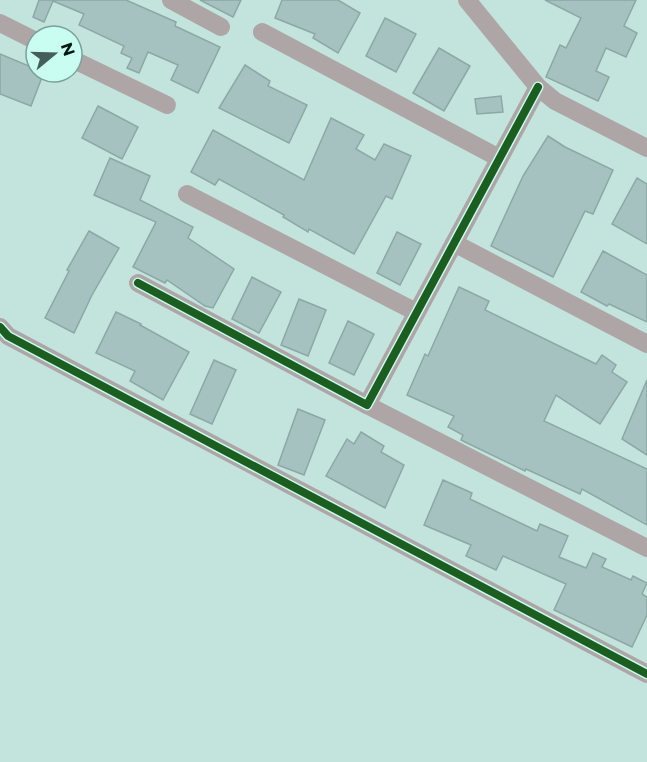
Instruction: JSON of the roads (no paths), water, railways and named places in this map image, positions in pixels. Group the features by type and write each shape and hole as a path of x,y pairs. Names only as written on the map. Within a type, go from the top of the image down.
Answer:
{"street":[{"path":"171,0 221,27"},
{"path":"468,0 538,87 555,101 647,148"},
{"path":"0,23 24,35"},
{"path":"262,32 499,159"},
{"path":"84,64 167,105"},
{"path":"367,405 538,87"},
{"path":"187,194 416,312"},
{"path":"454,243 647,344"},
{"path":"138,283 367,405 647,548"},
{"path":"0,327 8,336 647,674"}]}
